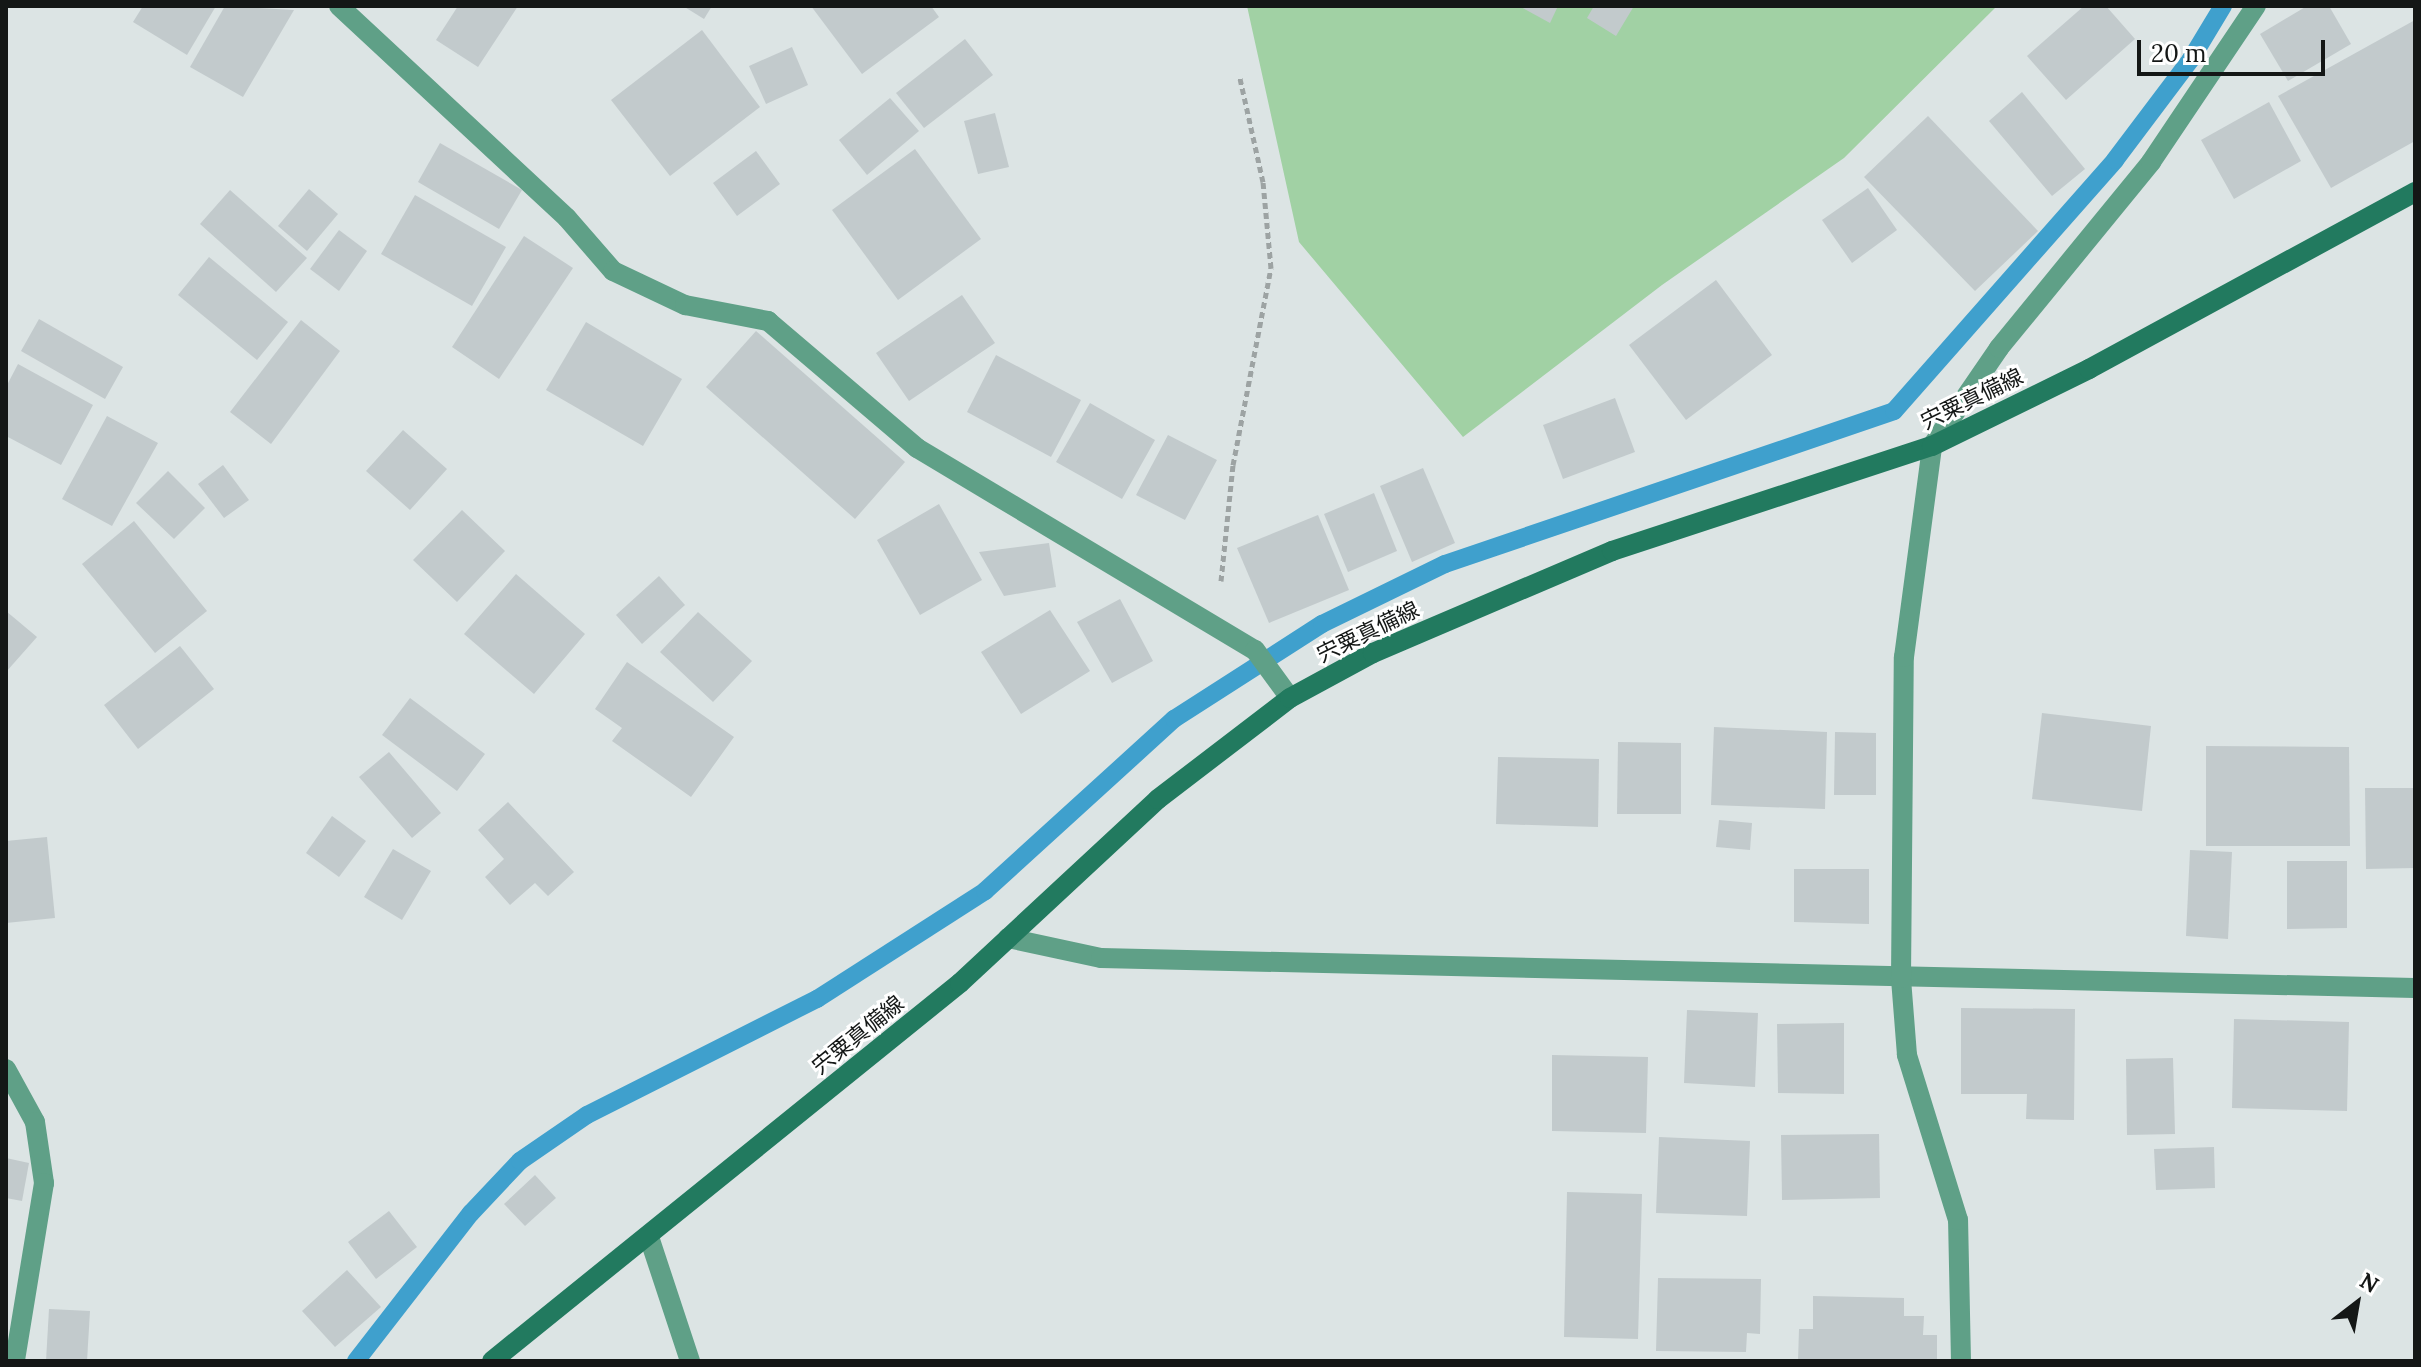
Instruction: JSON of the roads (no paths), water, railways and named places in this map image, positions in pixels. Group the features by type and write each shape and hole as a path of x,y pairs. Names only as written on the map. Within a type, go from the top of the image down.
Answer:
{"main road":[{"name":"宍粟真備線","path":"492,1361 960,983 1158,799 1290,698 1373,653 1612,551 1932,446 2089,369 2415,192"}],"street":[{"path":"339,6 567,218 613,271 685,305 768,321 917,448 1255,650 1290,698"},
{"path":"1961,1361 1958,1220 1907,1055 1901,978 1904,657 1932,446 1999,348 2151,162 2256,6"},
{"path":"1008,938 1101,958 2415,988"},
{"path":"6,1069 35,1122 44,1183 15,1361"},
{"path":"649,1237 690,1361"}],"waterway":[{"path":"356,1361 471,1213 520,1161 587,1115 817,999 985,891 1174,719 1322,624 1445,564 1894,411 2115,160 2191,59 2223,6"}]}
